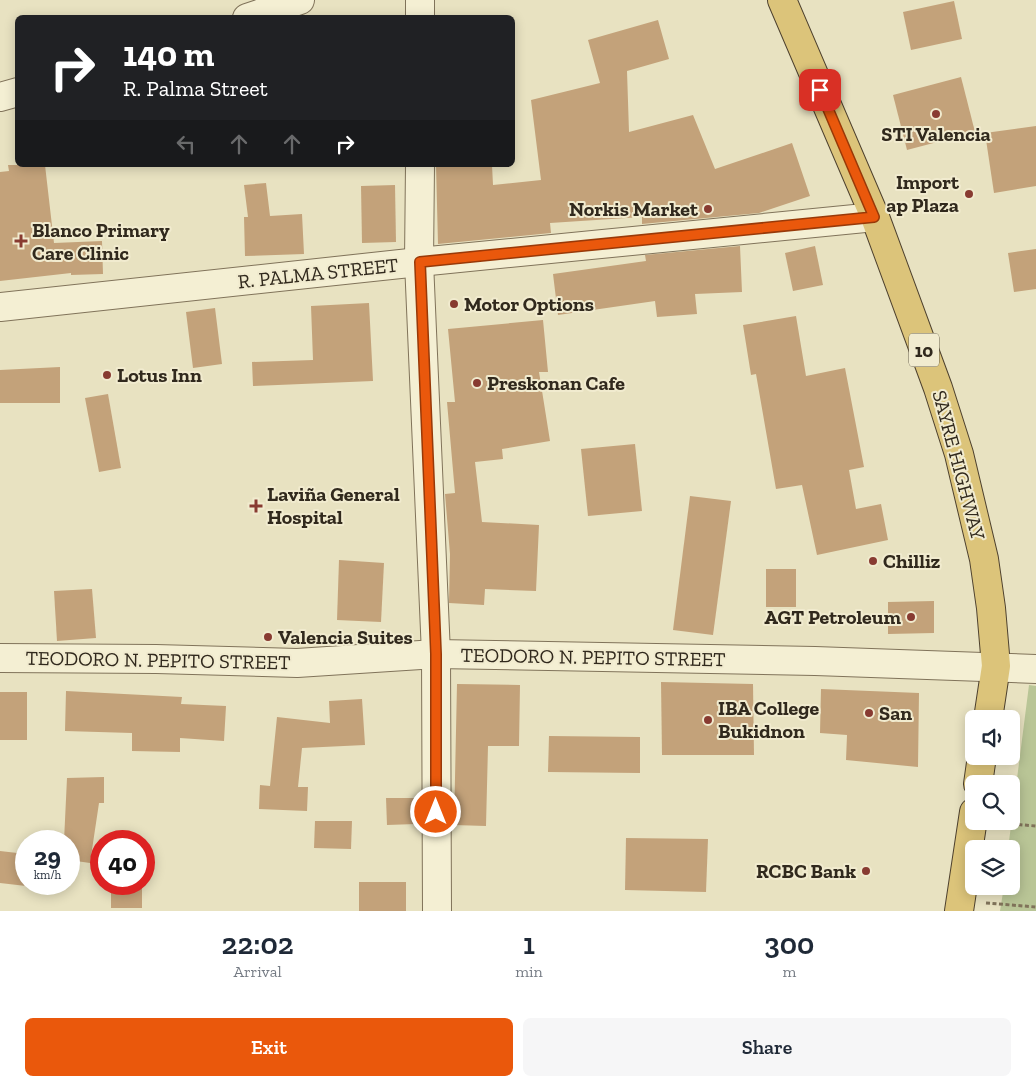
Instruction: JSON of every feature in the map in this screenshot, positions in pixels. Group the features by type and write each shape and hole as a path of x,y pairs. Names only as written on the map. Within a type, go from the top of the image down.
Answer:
{"highway":[{"name":"SAYRE HIGHWAY","path":"782,0 874,217 938,388 960,454 984,559 996,666 989,710"},
{"path":"960,906 982,830"}],"street":[{"path":"256,15 300,0"},
{"path":"420,0 420,15"},
{"path":"0,97 15,93"},
{"path":"420,167 420,262 436,654 437,911"},
{"name":"R. PALMA STREET","path":"0,307 420,262 874,217"},
{"name":"TEODORO N. PEPITO STREET","path":"0,658 156,659 297,663 436,654 996,666 1036,669"}],"path":[{"path":"1020,823 1036,826"},
{"path":"960,906 1036,907"}],"green space":[{"path":"1029,685 1036,686 1036,911 1000,911 1003,895 1020,895 1020,840 1009,840 1010,830 1020,830 1020,775 1017,775"}],"building":[{"path":"954,1 962,39 911,50 903,12"},
{"path":"658,20 669,59 627,71 629,132 693,115 715,169 792,143 810,196 759,213 642,224 642,217 550,223 551,233 438,244 436,167 492,167 493,185 541,180 531,100 600,83 588,40"},
{"path":"961,77 975,132 907,150 893,95"},
{"path":"1036,126 1036,186 994,193 985,133"},
{"path":"8,165 15,165 15,167 45,167 54,243 102,241 103,274 71,275 71,273 0,281 0,172 9,171"},
{"path":"266,183 270,216 302,214 304,254 245,256 244,217 248,217 244,185"},
{"path":"395,185 396,242 362,243 361,186"},
{"path":"740,246 742,292 695,294 697,314 657,317 655,301 558,315 553,274 646,261 645,255"},
{"path":"815,246 823,285 793,291 785,253"},
{"path":"1036,249 1036,289 1014,292 1008,253"},
{"path":"369,303 373,381 253,386 252,362 313,360 311,306"},
{"path":"215,308 222,364 193,368 186,312"},
{"path":"796,316 806,376 845,368 864,467 849,470 856,509 881,504 888,540 817,555 802,485 776,489 756,374 751,375 743,325"},
{"path":"543,320 548,372 539,372 550,441 502,449 503,459 475,462 482,522 539,525 536,591 485,589 484,605 449,603 450,554 445,494 455,493 447,402 455,402 448,329"},
{"path":"60,367 60,403 0,403 0,370"},
{"path":"108,394 121,468 99,472 85,398"},
{"path":"635,444 642,511 588,516 581,449"},
{"path":"690,496 731,501 713,635 673,630"},
{"path":"339,560 384,563 381,622 337,620"},
{"path":"766,569 796,569 796,607 766,607"},
{"path":"92,589 96,638 57,641 54,591"},
{"name":"AGT Petroleum","path":"934,601 934,633 888,634 888,602"},
{"name":"IBA College Bukidnon","path":"661,682 753,684 754,755 662,755"},
{"path":"457,684 520,685 519,746 488,746 486,826 454,825"},
{"name":"San","path":"821,689 919,693 918,767 846,760 847,735 820,733"},
{"path":"66,691 182,697 181,704 226,706 224,741 180,738 180,752 132,751 132,733 65,731"},
{"path":"0,692 27,692 27,740 0,740"},
{"path":"362,699 365,745 302,748 298,787 308,787 307,811 259,809 260,785 270,786 277,717 330,723 329,701"},
{"path":"549,736 640,737 640,773 548,772"},
{"path":"104,777 104,803 99,803 95,830 90,830 90,863 80,862 80,830 65,830 67,778"},
{"path":"386,798 416,798 416,824 387,825"},
{"path":"315,821 352,821 351,849 314,848"},
{"path":"626,838 708,839 706,892 625,890"},
{"path":"0,851 15,853 15,885 0,883"},
{"path":"359,882 406,882 406,911 359,911"},
{"path":"111,895 142,895 142,908 111,908"}],"place":[{"name":"STI Valencia","path":"936,114"},
{"name":"Import ap Plaza","path":"969,194"},
{"name":"Norkis Market","path":"708,209"},
{"name":"Blanco Primary Care Clinic","path":"21,241"},
{"name":"Motor Options","path":"454,304"},
{"name":"Lotus Inn","path":"107,375"},
{"name":"Preskonan Cafe","path":"477,383"},
{"name":"Laviña General Hospital","path":"256,506"},
{"name":"Chilliz","path":"873,561"},
{"name":"AGT Petroleum","path":"911,617"},
{"name":"Valencia Suites","path":"268,637"},
{"name":"San","path":"869,713"},
{"name":"IBA College Bukidnon","path":"708,720"},
{"name":"RCBC Bank","path":"866,871"}],"route":[{"path":"436,812 436,654 420,262 874,217 820,90"}]}
